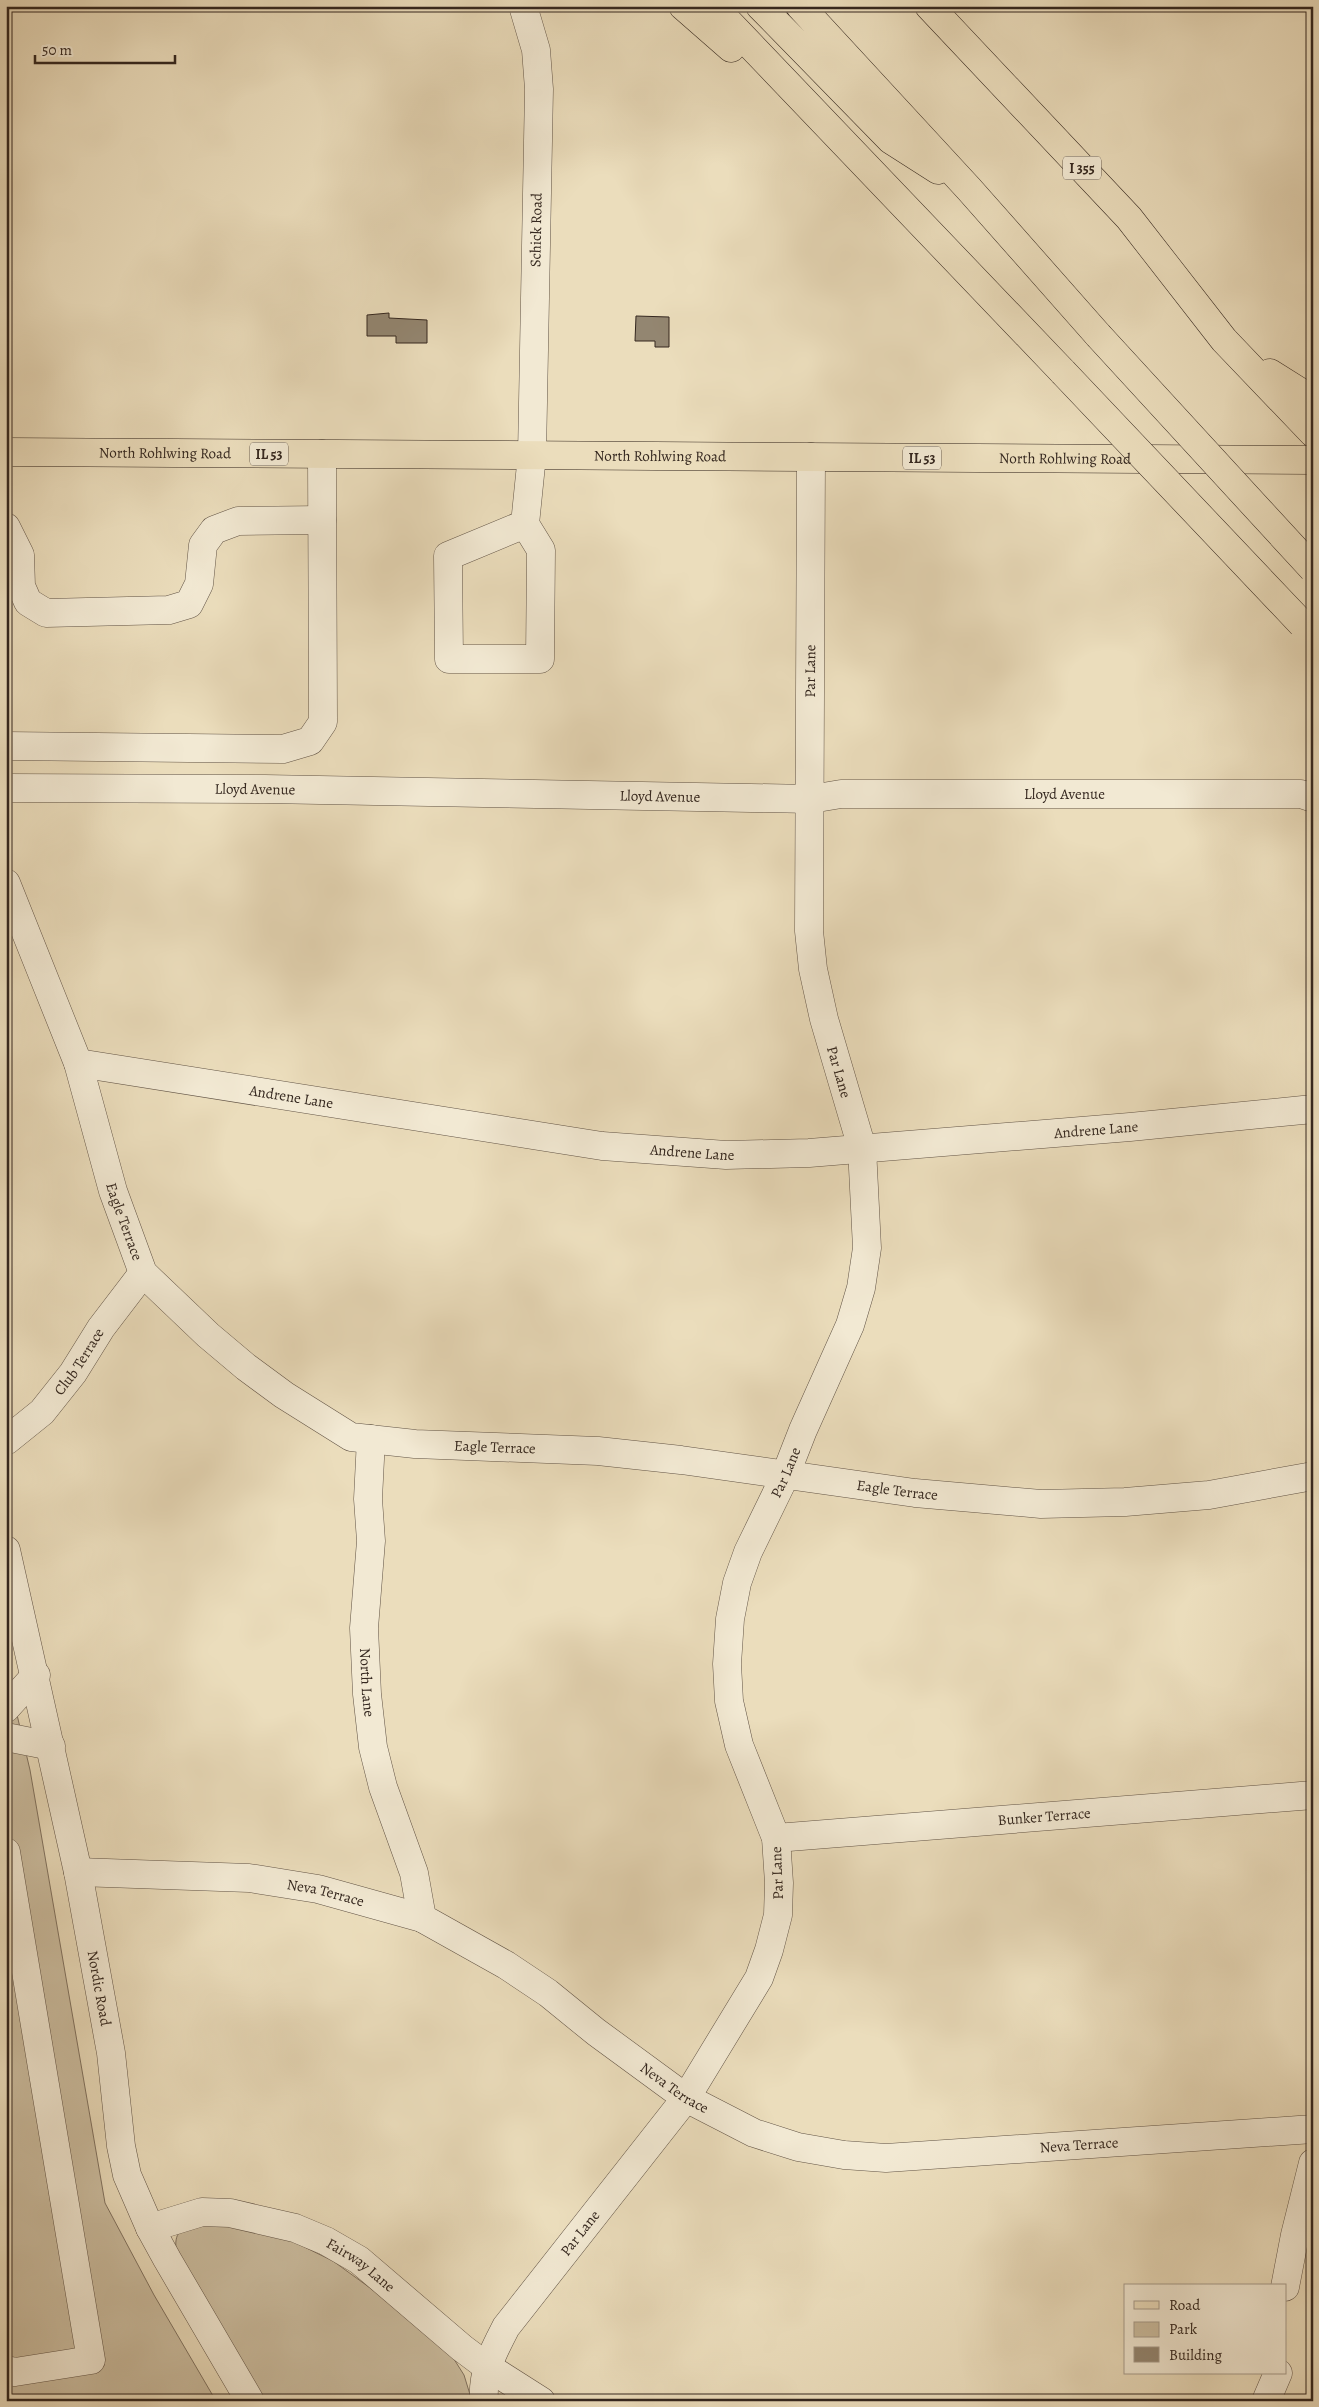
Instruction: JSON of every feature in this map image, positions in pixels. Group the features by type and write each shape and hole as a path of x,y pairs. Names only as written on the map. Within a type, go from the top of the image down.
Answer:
{"main road":[{"path":"683,6 847,148"},
{"path":"712,6 1307,630"},
{"path":"760,6 891,140 969,190"},
{"path":"800,6 1313,569"},
{"name":"I 355","path":"929,6 1129,218 1231,346 1313,432"},
{"path":"1231,346 1313,400"},
{"name":"North Rohlwing Road","path":"6,452 1313,460"}],"street":[{"name":"Schick Road","path":"524,6 536,50 539,89 532,455 525,524"},
{"path":"6,746 283,749 310,741 323,722 322,454"},
{"name":"Par Lane","path":"484,2401 483,2386 486,2366 506,2327 686,2098 760,1978 770,1950 778,1914 779,1883 776,1838 739,1745 729,1701 727,1664 730,1619 737,1583 748,1552 785,1476 803,1430 850,1325 861,1288 867,1248 862,1148 824,1019 813,970 809,931 811,457"},
{"path":"6,527 20,554 21,586 28,602 46,613 65,613 169,610 189,604 199,584 203,544 214,530 238,521 322,520"},
{"path":"525,524 541,550 540,659 449,659 448,556 525,524"},
{"name":"Lloyd Avenue","path":"6,788 265,789 810,798 841,794 1301,794 1313,798"},
{"name":"Eagle Terrace","path":"6,883 78,1063 113,1191 143,1273 208,1335 284,1395 351,1437 415,1444 598,1451 681,1460 785,1476 965,1499 1041,1504 1125,1502 1209,1495 1313,1476"},
{"name":"Andrene Lane","path":"78,1063 602,1146 726,1156 862,1148 1313,1109"},
{"name":"Club Terrace","path":"6,1441 42,1412 73,1373 101,1328 143,1273"},
{"name":"North Lane","path":"371,1439 368,1499 371,1541 364,1628 367,1694 373,1747 383,1787 414,1873 422,1918"},
{"name":"Nordic Road","path":"6,1550 36,1675 78,1872 111,2053 121,2146 127,2175 150,2228 247,2400"},
{"path":"6,1708 36,1675"},
{"path":"6,1737 51,1746"},
{"name":"Bunker Terrace","path":"776,1838 1313,1795"},
{"path":"6,1855 91,2360 15,2372 6,2370"},
{"name":"Neva Terrace","path":"78,1872 249,1878 318,1890 422,1918 506,1965 548,1993 596,2032 686,2098 754,2133 798,2147 844,2155 886,2158 1313,2129"},
{"path":"1286,2284 1294,2235 1313,2162"},
{"name":"Fairway Lane","path":"150,2228 202,2212 230,2213 295,2228 360,2260 486,2366 541,2401"},
{"path":"1266,2401 1278,2374"}],"green space":[{"path":"6,1668 30,1770 105,2203 154,2295 216,2401 6,2401"},
{"path":"186,2224 249,2227 290,2240 333,2261 395,2306 452,2356 464,2375 472,2401 261,2401 177,2258 176,2239"}],"building":[{"path":"389,313 389,318 427,320 427,343 396,343 396,336 367,336 367,315"},
{"path":"636,316 669,317 669,347 655,347 655,341 635,341"}]}
